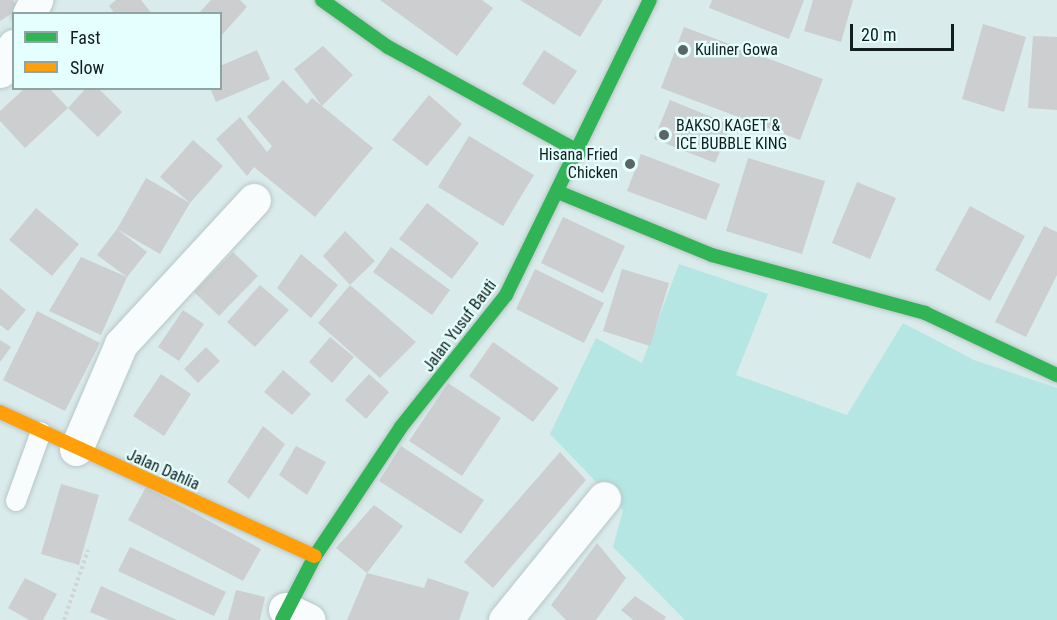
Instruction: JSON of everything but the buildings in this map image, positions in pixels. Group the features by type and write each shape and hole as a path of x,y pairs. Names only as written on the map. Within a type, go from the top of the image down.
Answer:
{"street":[{"path":"322,0 388,47 580,152"},
{"name":"Jalan Yusuf Bauti","path":"292,616 315,556 401,427 506,295 560,193 650,0"},
{"path":"0,71 12,50"},
{"path":"560,193 712,255 925,313 1057,375"},
{"path":"76,449 121,344 254,200"},
{"name":"Jalan Dahlia","path":"0,412 76,449 315,556"},
{"path":"516,616 604,498"}],"lane":[{"path":"16,501 41,432"}],"path":[{"path":"64,620 88,550"}],"shaded area":[{"path":"679,264 768,294 736,375 847,415 903,323 974,360 1057,388 1057,620 685,620 613,547 623,510 550,434 596,338 642,363"}],"traffic: fast":[{"path":"322,0 388,47 580,152"},
{"path":"282,620 315,556 401,427 506,295 650,0"},
{"path":"560,193 712,255 925,313 1057,375"}],"traffic: slow":[{"path":"0,412 315,556"}],"place":[{"name":"Kuliner Gowa","path":"683,50"},
{"name":"BAKSO KAGET & ICE BUBBLE KING","path":"664,135"},
{"name":"Hisana Fried Chicken","path":"630,164"}]}
